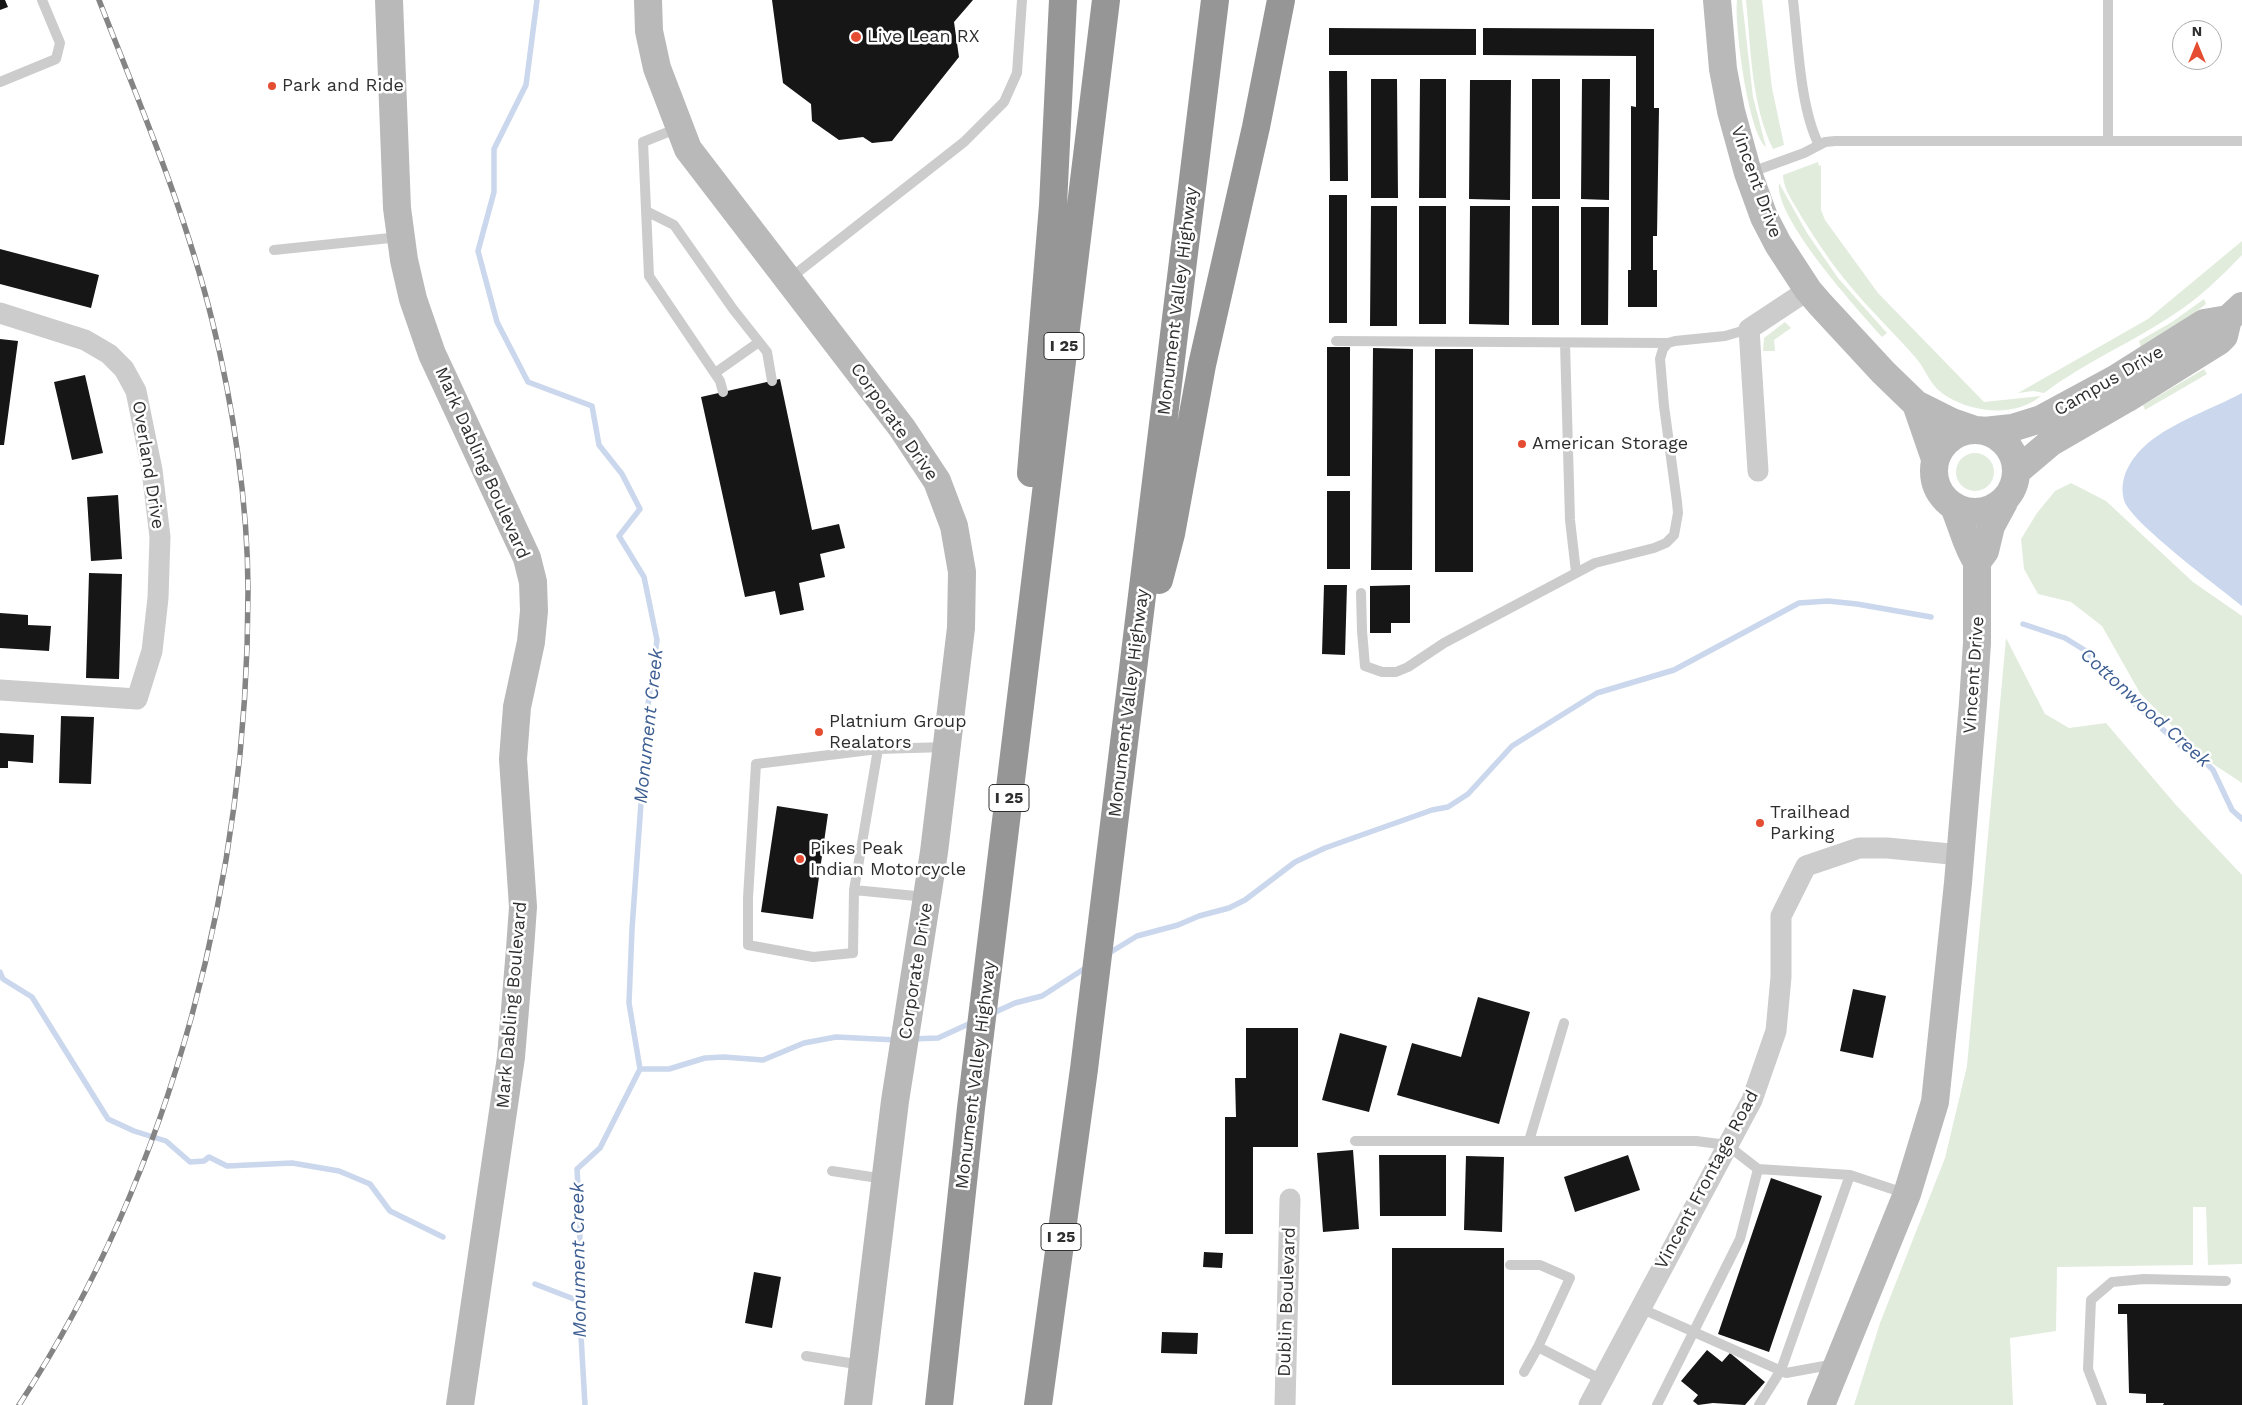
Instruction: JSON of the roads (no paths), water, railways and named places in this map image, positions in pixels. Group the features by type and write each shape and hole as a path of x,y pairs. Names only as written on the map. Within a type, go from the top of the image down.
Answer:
{"highway":[{"path":"1023,691 1029,505 1053,205 1063,0"},
{"name":"Monument Valley Highway","path":"939,1405 971,1108 1106,0"},
{"name":"Monument Valley Highway","path":"1038,1405 1084,1069 1215,0"},
{"path":"1132,686 1171,534 1202,365 1256,128 1281,0"}],"street":[{"name":"Mark Dabling Boulevard","path":"389,0 398,208 412,299 432,354 527,558 532,582 534,611 531,642 517,707 513,759 523,907 511,1057 460,1405"},
{"name":"Corporate Drive","path":"648,0 649,31 657,68 688,149 902,428 937,481 954,526 962,572 961,609 947,747 927,898 895,1101 858,1405"},
{"name":"Vincent Drive","path":"1717,0 1726,89 1736,131 1748,174 1764,217 1778,244 1808,290 1871,360 1916,404 1952,422 1980,430"},
{"path":"1758,471 1748,329 1808,290"},
{"name":"Campus Drive","path":"1980,430 2012,428 2041,419 2123,374 2204,323 2235,312"},
{"name":"Campus Drive","path":"2017,472 2050,442 2097,417 2213,345 2224,336 2235,312"},
{"name":"Overland Drive","path":"0,313 85,340 109,354 124,369 136,391 152,470 160,537 158,598 152,651 136,699 0,690"},
{"name":"Vincent Drive","path":"1916,404 1935,459"},
{"path":"1980,430 1993,434 2008,445 2013,453 2017,472 2016,483 2004,502 1995,508 1974,513 1954,507 1939,491 1934,470 1935,459 1946,441 1964,431 1980,430"},
{"name":"Vincent Drive","path":"1977,562 1985,551 1991,526 2004,502"},
{"name":"Vincent Drive","path":"1821,1405 1907,1194 1935,1102 1961,855 1977,642 1977,562 1970,551 1965,532 1954,507"},
{"name":"Vincent Frontage Road","path":"1588,1405 1752,1100 1776,1031 1781,977 1781,916 1806,866 1859,848 1886,848 1961,855"},
{"name":"Dublin Boulevard","path":"1285,1405 1290,1199"}],"lane":[{"path":"0,82 56,59 60,43 42,0"},
{"path":"788,280 964,142 1004,102 1018,73 1022,0"},
{"path":"1792,0 1806,98 1812,127 1819,145"},
{"path":"2108,0 2108,141"},
{"path":"679,128 643,142 649,276 720,381 723,392"},
{"path":"1748,174 1804,153 1819,145 1834,141 2242,141"},
{"path":"646,211 674,225 733,309 768,352 772,381"},
{"path":"274,250 401,237"},
{"path":"1336,341 1668,343 1725,336 1748,329"},
{"path":"714,373 760,342"},
{"path":"1565,343 1570,520 1576,572"},
{"path":"1361,593 1365,666 1382,672 1396,672 1408,667 1444,643 1576,572 1595,563 1654,548 1666,543 1674,535 1678,513 1660,360 1662,349 1668,343"},
{"path":"878,749 854,890 853,953 813,957 748,945 748,898 756,764 878,749 947,747"},
{"path":"854,890 927,898"},
{"path":"1529,1141 1564,1023"},
{"path":"1355,1142 1696,1140 1727,1144 1758,1169 1850,1175 1907,1194"},
{"path":"1657,1405 1740,1239 1758,1169"},
{"path":"832,1171 886,1179"},
{"path":"1759,1405 1781,1370 1850,1175"},
{"path":"1510,1265 1540,1265 1570,1278 1538,1347 1524,1372"},
{"path":"2102,1405 2088,1369 2091,1300 2112,1282 2144,1279 2226,1281"},
{"path":"1640,1308 1786,1372 1838,1364"},
{"path":"1538,1347 1602,1380"},
{"path":"806,1356 863,1365"}],"water":[{"path":"2242,393 2242,606 2141,523 2124,500 2123,483 2132,461 2148,443 2170,428"}],"waterway":[{"name":"Monument Creek","path":"537,0 526,85 494,149 494,192 478,251 497,322 528,382 592,406 599,445 622,474 640,509 619,536 644,577 657,640 648,705 632,929 629,1003 640,1069 600,1148 577,1169 580,1221 579,1301 585,1405"},
{"name":"Cottonwood Creek","path":"1106,955 1137,936 1229,908 1245,900 1295,862 1325,848 1432,810 1448,807 1468,794 1512,746 1597,693 1674,670 1799,603 1828,601 1857,604 1931,617"},
{"name":"Cottonwood Creek","path":"2023,624 2065,638 2086,651 2122,692 2183,748 2203,760 2213,770 2232,810 2242,819"},
{"name":"Cottonwood Creek","path":"991,1014 1015,1003 1042,996 1087,967"},
{"path":"0,972 3,979 32,997 108,1119 134,1131 166,1141 190,1162 204,1161 209,1157 227,1166 292,1163 339,1171 370,1184 390,1211 443,1237"},
{"name":"Cottonwood Creek","path":"911,1039 938,1038 973,1022"},
{"name":"Cottonwood Creek","path":"640,1069 669,1069 705,1058 724,1057 763,1060 804,1043 836,1037 897,1040"},
{"path":"535,1284 579,1301"}],"railway":[{"path":"19,1405 74,1313 121,1217 160,1117 192,1015 217,910 234,804 245,697 248,591 245,524 238,454 220,352 189,238 146,118 99,0"}],"place":[{"name":"Live Lean RX","path":"856,37"},
{"name":"Park and Ride","path":"272,86"},
{"name":"American Storage","path":"1522,444"},
{"name":"Platnium Group Realators","path":"819,732"},
{"name":"Trailhead Parking","path":"1760,823"},
{"name":"Pikes Peak Indian Motorcycle","path":"800,859"}]}
